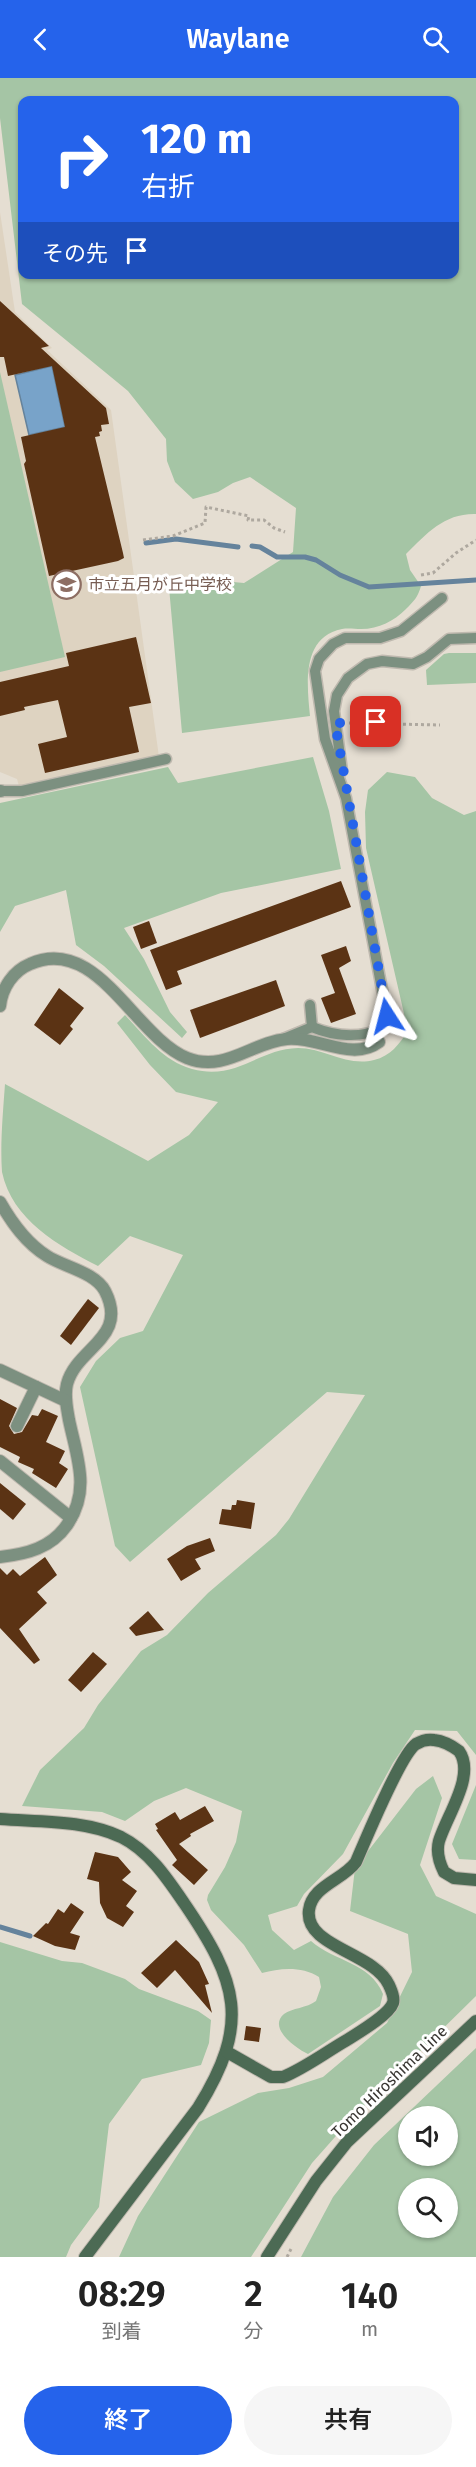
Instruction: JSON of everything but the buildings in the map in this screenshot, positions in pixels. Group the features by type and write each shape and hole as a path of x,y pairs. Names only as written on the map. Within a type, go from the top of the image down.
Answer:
{"main road":[{"path":"227,2052 271,2077 283,2077 358,2033 393,2004 394,1998 380,1971 369,1962 319,1935 310,1919 309,1911 312,1900 318,1892 351,1868 403,1761 415,1744 433,1740 448,1743 467,1760 470,1770 467,1785 439,1840 438,1851 444,1872 454,1878 476,1880"},
{"path":"0,1819 64,1823 104,1830 133,1844 154,1863 196,1920 222,1968 229,1992 232,2019 227,2052 214,2081 198,2108 86,2257"},
{"name":"Tomo Hiroshima Line","path":"267,2257 316,2181 347,2142 476,2021"}],"street":[{"path":"0,1006 2,994 11,978 27,965 46,958 69,959 89,969 174,1050 187,1058 210,1063 226,1061 280,1040 303,1039 359,1051 380,1042"},
{"path":"0,1202 19,1231 35,1247 48,1257 96,1281 103,1288 109,1302 110,1326 72,1372 68,1383 66,1401 81,1477 81,1492 71,1518 54,1540 44,1547 23,1554 0,1557"},
{"path":"0,1370 66,1401"},
{"path":"17,1426 36,1387"},
{"path":"0,1461 71,1518"}],"lane":[{"path":"346,798 325,739 315,679 319,659 327,648 345,638 380,638 401,631 442,598"},
{"path":"280,1040 312,1027 332,1035 374,1033 383,1028 387,1016 346,798 333,711 337,695 348,678 360,668 382,661 413,664 427,657 449,639 476,638"},
{"path":"0,791 22,791 166,759"},
{"path":"310,1005 312,1027"}],"path":[{"path":"143,540 173,536 205,523 206,507 249,516 248,520 264,520 274,528 285,532"},
{"path":"421,575 433,573 476,540"},
{"path":"335,723 389,722 440,725"},
{"path":"287,2257 292,2247"}],"shaded area":[{"name":"市立五月が丘中学校","path":"0,212 15,312 52,348 47,350 111,410 159,757 19,786 17,779 0,772"}],"green space":[{"path":"0,78 476,78 476,514 455,517 437,526 406,554 410,570 421,586 415,599 401,613 380,626 368,629 342,629 329,634 319,642 313,652 308,677 310,716 182,733 168,576 244,583 293,552 296,508 250,477 218,492 193,499 175,482 167,461 166,439 128,391 22,304 19,279 459,279 459,96 18,96 18,270 0,118"},
{"path":"0,372 65,657 0,672"},
{"path":"476,653 476,683 427,685 426,670 444,654"},
{"path":"313,757 329,811 341,869 221,893 124,928 144,959 170,1012 187,1032 182,1038 104,966 76,945 66,890 15,906 0,932 0,803 168,767 178,783"},
{"path":"387,772 415,777 432,798 464,815 476,811 476,1755 457,1731 415,1730 393,1763 343,1854 304,1894 297,1906 268,1915 272,1930 294,1950 311,1941 370,1975 383,1994 380,2006 308,2054 297,2048 286,2037 279,2025 287,2012 316,2001 321,1987 319,1977 305,1971 291,1969 262,1973 244,1945 211,1910 207,1900 236,1842 242,1811 186,1788 154,1801 125,1821 102,1812 22,1806 40,1770 84,1728 98,1705 141,1651 167,1635 208,1593 276,1535 289,1519 365,1395 327,1392 130,1562 115,1546 80,1387 96,1361 120,1338 143,1331 183,1255 130,1236 98,1266 53,1240 26,1218 7,1189 2,1172 5,1084 148,1161 189,1135 218,1102 176,1092 150,1065 117,1023 125,1015 163,1054 192,1069 208,1072 235,1068 271,1053 298,1048 354,1061 374,1060 394,1049 408,1031 366,848 365,812 368,790"},
{"path":"433,1776 442,1798 420,1865 436,1896 476,1914 476,1996 351,2119 312,2163 251,2257 119,2257 138,2216 199,2122 258,2093 289,2088 323,2077 387,2023 412,1972 408,1934 350,1911 355,1868 416,1789"},
{"path":"476,1785 476,1860 459,1859 452,1844"},
{"path":"0,1942 62,1961 82,1963 125,1979 139,1989 198,2011 211,2020 209,2043 201,2065 142,2079 109,2124 99,2207 71,2245 66,2257 0,2257"},
{"path":"476,2048 476,2257 301,2257 333,2197 374,2145 398,2122 398,2166 458,2166 458,2106 415,2106"}],"water":[{"path":"52,366 65,427 29,435 15,375"}],"waterway":[{"path":"146,543 176,539 238,547"},
{"path":"252,546 260,547 277,557 305,557 316,560 340,575 369,587 476,580"},
{"path":"0,1927 30,1936"}],"place":[{"name":"市立五月が丘中学校","path":"67,584"}],"route":[{"path":"376,722 335,723 346,798 387,1016"}]}
